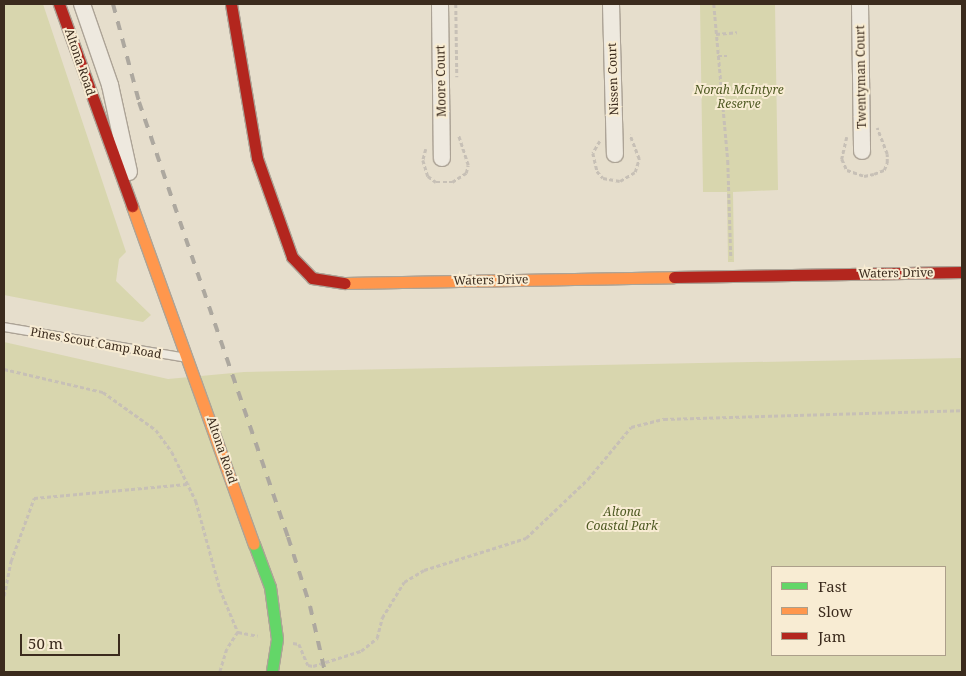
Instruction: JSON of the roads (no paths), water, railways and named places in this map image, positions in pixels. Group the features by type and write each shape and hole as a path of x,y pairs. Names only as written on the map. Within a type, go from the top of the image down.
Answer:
{"street":[{"name":"Altona Road","path":"59,4 107,141 144,233 270,587 277,639 272,672"},
{"name":"Altona Road","path":"82,4 113,95 144,233"},
{"name":"Waters Drive","path":"231,4 257,158 292,257 312,278 335,283 962,272"},
{"name":"Moore Court","path":"440,4 442,158"},
{"name":"Nissen Court","path":"611,4 615,154"},
{"name":"Twentyman Court","path":"860,4 862,150"}],"lane":[{"name":"Pines Scout Camp Road","path":"4,327 189,358"}],"railway":[{"path":"113,4 139,102 310,606 325,672"}],"park label":[{"name":"Norah McIntyre Reserve","path":"739,97"},
{"name":"Altona Coastal Park","path":"622,519"}]}
